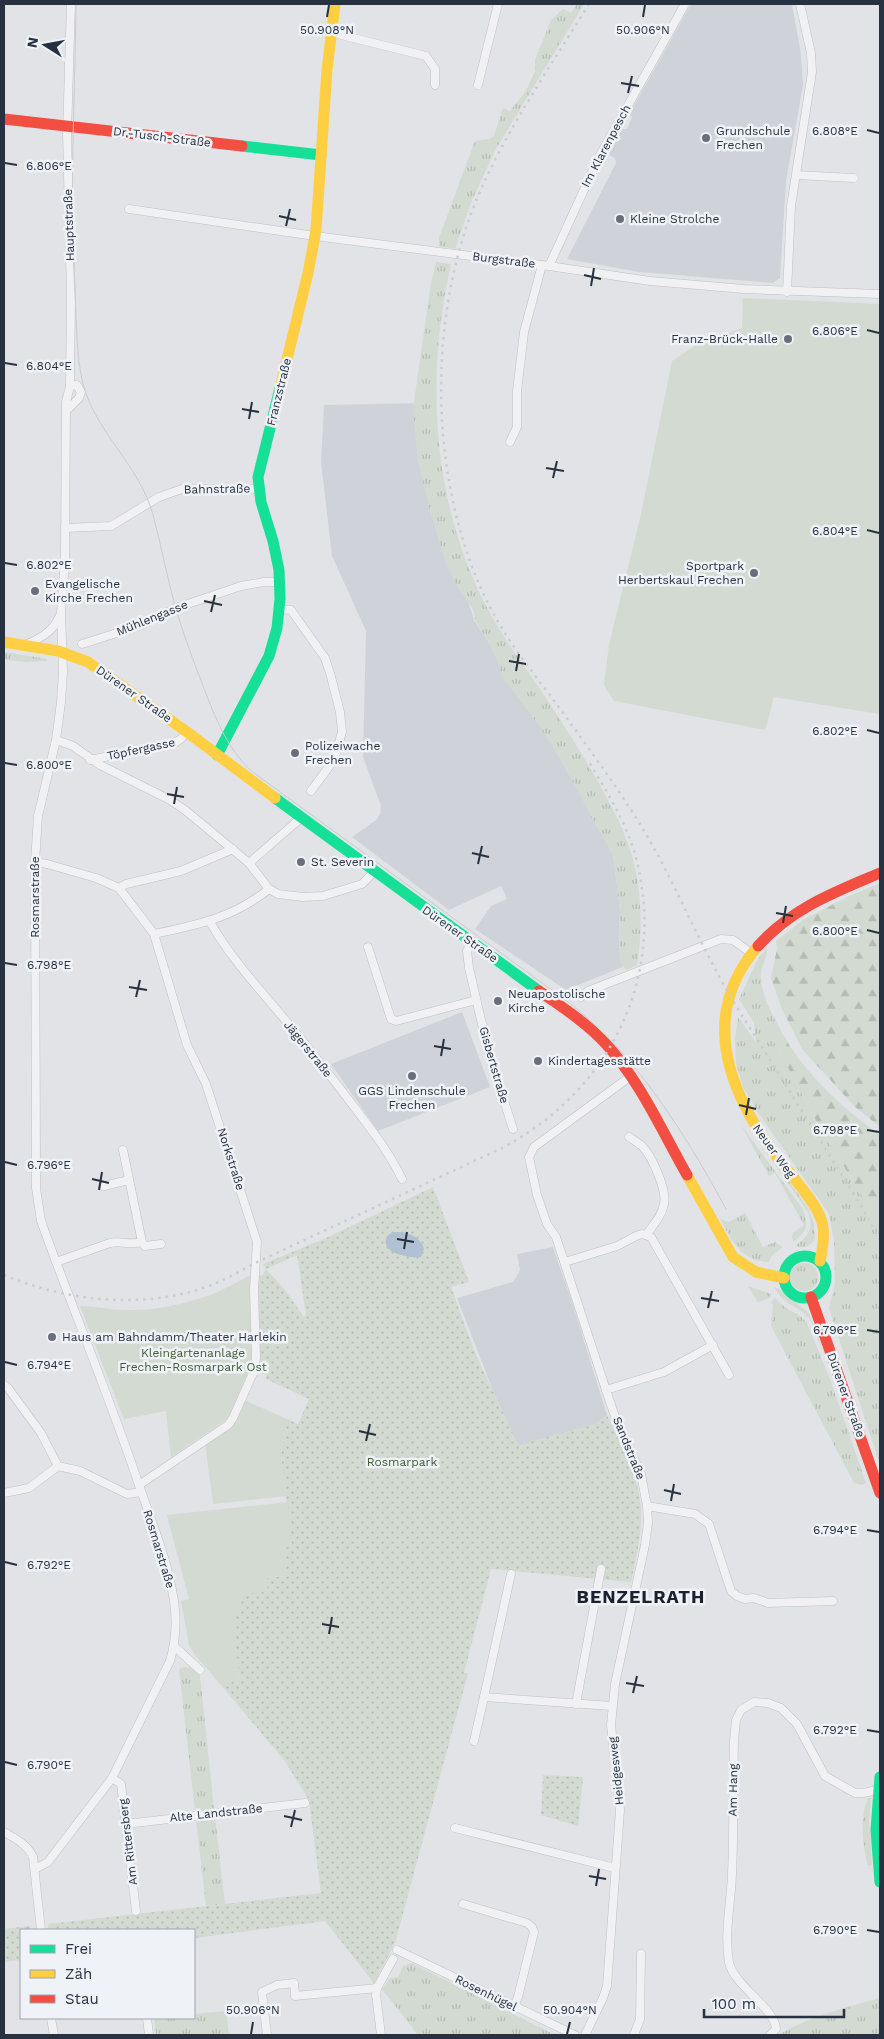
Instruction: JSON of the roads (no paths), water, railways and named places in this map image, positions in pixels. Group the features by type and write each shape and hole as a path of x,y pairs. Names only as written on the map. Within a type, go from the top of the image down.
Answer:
{"main road":[{"path":"335,9 341,4"},
{"name":"Franzstraße","path":"217,755 269,656 280,609 280,582 273,542 258,489 258,477 308,273 315,236 327,70 335,9"},
{"name":"Dr.-Tusch-Straße","path":"4,119 320,155"},
{"name":"Dürener Straße","path":"4,642 63,652 75,655 88,662 187,732 374,872 571,1014 604,1043 631,1076 666,1135 726,1248 733,1257 762,1276 784,1278"},
{"name":"Neuer Weg","path":"820,1261 824,1248 821,1219 750,1118 736,1089 726,1053 724,1033 726,1012 736,979 751,953 764,938 797,911 827,895 880,873"},
{"path":"797,1256 809,1256 820,1261 824,1267 826,1281 818,1294 811,1297 798,1297 788,1290 784,1278 787,1265 797,1256"},
{"name":"Dürener Straße","path":"811,1297 880,1492"},
{"path":"880,1777 876,1851 880,1882"}],"street":[{"name":"Hauptstraße","path":"63,652 61,613 65,528 67,393 70,386 71,294 68,127 71,4"},
{"path":"478,85 498,4"},
{"name":"Im Klarenpesch","path":"510,442 517,427 518,391 524,332 546,265 600,155 685,4"},
{"path":"787,292 791,206 811,92 812,72 811,54 800,4"},
{"path":"333,32 426,56 435,69 435,85"},
{"path":"796,175 854,178"},
{"name":"Burgstraße","path":"129,209 315,236 546,265 650,281 787,292 880,294"},
{"name":"Hauptstraße","path":"68,410 79,398 81,392 77,385 70,386"},
{"name":"Bahnstraße","path":"65,528 111,526 159,497 182,489 258,489"},
{"name":"Mühlengasse","path":"82,644 139,626 176,608 241,586 264,582 280,582"},
{"path":"280,609 291,610 324,658 340,712 342,732 334,760 312,791"},
{"path":"24,646 48,632 57,623 61,613"},
{"name":"Rosmarstraße","path":"36,1869 48,1862 112,1778 166,1670 174,1646 176,1626 174,1601 166,1566 114,1413 41,1221 36,1188 35,862 38,816 56,740 62,702 63,652"},
{"name":"Töpfergasse","path":"90,760 178,742 187,732"},
{"path":"56,740 73,746 90,760 170,800 233,848 249,863 269,889 278,894 288,896 323,896 362,884 374,872"},
{"path":"249,863 301,818"},
{"path":"119,888 126,884 181,871 233,848"},
{"name":"Norkstraße","path":"35,862 96,878 119,888 154,934 187,1044 206,1084 256,1236 254,1290 256,1358 254,1371 233,1418 228,1425 140,1488"},
{"path":"154,934 210,922 249,903 269,889"},
{"name":"Jägerstraße","path":"210,922 224,947 245,975 323,1065 371,1129 402,1179"},
{"path":"581,997 588,991 721,939 733,940 751,953"},
{"name":"Gisbertstraße","path":"472,941 468,946 467,959 488,1050 513,1129"},
{"path":"368,947 391,1019 396,1020 476,1000"},
{"name":"Sandstraße","path":"631,1076 534,1147 529,1153 535,1186 546,1224 556,1237 565,1262 618,1425 640,1474 647,1506"},
{"path":"629,1137 643,1147 665,1191 664,1206 661,1214 646,1235"},
{"path":"123,1150 142,1242 146,1246 161,1244"},
{"path":"104,1186 129,1180"},
{"path":"565,1262 617,1246 636,1236 646,1235 652,1237 729,1375"},
{"path":"56,1262 110,1242 118,1241 131,1245 142,1242"},
{"path":"606,1390 664,1372 713,1345"},
{"path":"4,1385 41,1433 58,1466 80,1471 127,1494 140,1488"},
{"path":"4,1493 29,1488 58,1466"},
{"path":"647,1506 695,1514 709,1524 731,1591 737,1596 745,1599 754,1598 768,1603 833,1600"},
{"name":"Heidgesweg","path":"585,2035 607,1986 614,1868 620,1810 611,1725 612,1706 645,1545 648,1522 647,1506"},
{"path":"576,1704 601,1569"},
{"path":"474,1741 511,1574"},
{"path":"174,1646 200,1670"},
{"path":"484,1697 612,1706"},
{"name":"Am Hang","path":"770,2035 776,2029 775,2021 742,1984 729,1964 727,1938 732,1875 734,1741 736,1720 740,1710 754,1702 768,1703 781,1708 798,1724 820,1770 825,1776 855,1793 863,1794 878,1790"},
{"name":"Am Rittersberg","path":"112,1778 121,1784 136,1911"},
{"name":"Alte Landstraße","path":"126,1824 305,1803"},
{"path":"455,1828 614,1868"},
{"path":"4,1833 29,1849 36,1869 41,1929"},
{"path":"462,1904 527,1923 532,1927 534,1932 514,2007"},
{"name":"Rosenhügel","path":"397,1950 575,2035"},
{"path":"634,2035 640,2019 642,1986 639,1978 641,1954"},
{"path":"381,2035 376,1995 377,1988 393,1959"},
{"path":"267,2035 262,1992 271,1987 294,1983 295,1996 377,1988"},
{"path":"52,2019 54,2035"},
{"path":"147,2019 149,2035"}],"water":[{"path":"395,1232 409,1234 417,1238 424,1249 421,1257 403,1256 390,1250 386,1244 386,1238"}],"tram line":[{"path":"76,4 72,222 77,339 83,384 89,402 107,434 129,465 147,497 181,626 207,698 222,731 234,751 250,770 571,1004 613,1042 634,1066 663,1105 703,1167 726,1209"}],"railway":[{"path":"589,4 493,163 463,236 450,289 443,344 441,400 445,456 455,510 471,563 499,624 621,794 642,827 725,986 866,1214 880,1240"},
{"path":"4,1275 30,1285 57,1292 112,1300 168,1297 195,1291 221,1281 255,1263 500,1149 538,1126 571,1098 598,1065 620,1030 635,991 643,949 644,906 633,848 616,809 588,760"}],"place":[{"name":"Grundschule Frechen","path":"706,138"},
{"name":"Kleine Strolche","path":"620,219"},
{"name":"Franz-Brück-Halle","path":"788,339"},
{"name":"Sportpark Herbertskaul Frechen","path":"754,573"},
{"name":"Evangelische Kirche Frechen","path":"35,591"},
{"name":"Polizeiwache Frechen","path":"295,753"},
{"name":"St. Severin","path":"301,862"},
{"name":"Neuapostolische Kirche","path":"498,1001"},
{"name":"Kindertagesstätte","path":"538,1061"},
{"name":"GGS Lindenschule Frechen","path":"412,1076"},
{"name":"Haus am Bahndamm/Theater Harlekin","path":"52,1337"}],"district":[{"name":"BENZELRATH","path":"641,1597"}],"park label":[{"name":"Kleingartenanlage Frechen-Rosmarpark Ost","path":"193,1360"},
{"name":"Rosmarpark","path":"402,1462"}]}
